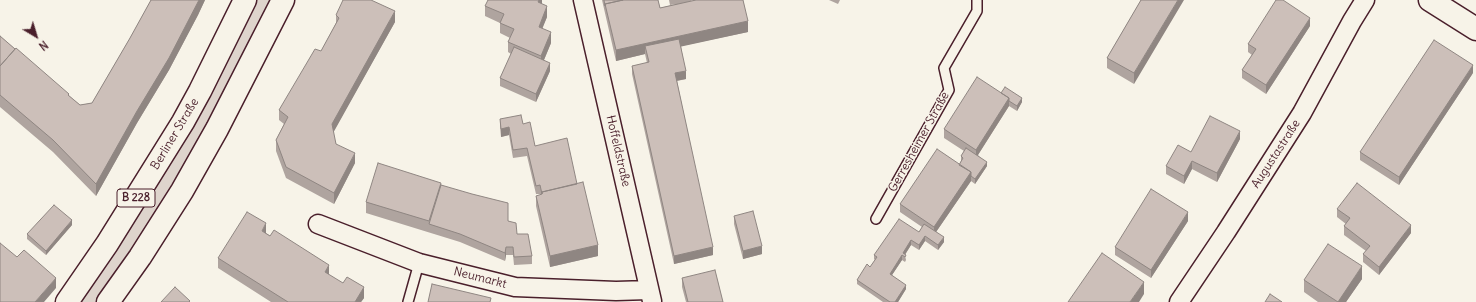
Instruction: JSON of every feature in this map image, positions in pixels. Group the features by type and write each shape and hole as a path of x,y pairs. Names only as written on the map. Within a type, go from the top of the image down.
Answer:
{"main road":[{"name":"Berliner Straße","path":"67,302 107,244 183,122 245,0"},
{"name":"B 228","path":"108,302 140,257 182,190 221,122 283,0"},
{"path":"1430,0 1476,29"}],"street":[{"name":"Hoffeldstraße","path":"583,0 651,296"},
{"name":"Augustastraße","path":"1179,302 1302,113 1365,0"},
{"name":"Neumarkt","path":"318,224 419,263 515,287 616,291 651,296"}],"lane":[{"name":"Gerresheimer Straße","path":"876,219 949,90 944,68 977,11 978,0"},
{"path":"408,302 419,263"}],"shaded area":[{"path":"255,0 273,0 183,171 99,302 78,302"}],"building":[{"path":"151,0 199,0 169,58 96,184 53,140 0,95 0,66 16,48 80,105 92,103"},
{"path":"343,0 371,0 395,11 332,124 336,144 355,153 334,193 286,167 276,140 288,117 279,110 315,49 321,51 339,18 336,15"},
{"path":"488,0 539,0 538,2 547,6 539,27 551,32 541,56 508,42 514,29 500,23 504,14 485,6"},
{"path":"604,0 623,0 605,4 605,6"},
{"path":"623,0 658,0 660,8 696,0 743,0 748,21 616,50 605,4"},
{"path":"1141,0 1178,0 1134,73 1107,58"},
{"path":"1276,0 1283,0 1310,18 1266,85 1242,70 1256,49 1248,44"},
{"path":"0,36 15,49 0,66"},
{"path":"679,39 686,71 675,73 713,247 674,256 632,66 649,62 645,46"},
{"path":"1434,40 1473,65 1399,177 1360,152"},
{"path":"514,47 550,63 536,94 500,78"},
{"path":"977,77 1009,98 976,150 944,129"},
{"path":"1005,87 1022,98 1017,106 1001,93"},
{"path":"521,115 523,124 530,122 535,146 567,138 577,184 542,192 542,194 540,185 536,186 527,148 513,150 509,127 501,129 500,119"},
{"path":"1210,116 1240,131 1217,173 1192,161 1184,176 1166,166 1178,145 1191,152"},
{"path":"966,148 987,162 975,179 971,176 971,172 959,165 963,158 961,156"},
{"path":"937,149 971,172 934,227 900,204"},
{"path":"378,163 441,183 429,221 366,202"},
{"path":"583,182 598,245 550,256 536,196 542,194 542,192"},
{"path":"1357,183 1411,225 1379,267 1363,254 1370,246 1344,226 1350,218 1337,209"},
{"path":"441,185 508,203 508,221 516,223 517,234 528,234 532,256 514,257 513,247 506,247 505,253 460,234 429,224"},
{"path":"1151,189 1188,212 1151,270 1115,247"},
{"path":"54,205 72,220 46,251 27,234"},
{"path":"753,211 762,246 743,251 734,216"},
{"path":"247,212 266,223 262,231 270,236 274,230 329,265 325,272 343,283 347,277 364,287 355,302 288,302 218,258"},
{"path":"899,219 919,232 924,224 944,237 938,245 925,236 919,245 911,240 903,253 906,255 905,257 902,255 890,274 906,285 895,302 890,302 857,280 867,264 870,267 877,257 874,255"},
{"path":"0,243 17,257 24,250 56,278 35,302 0,302"},
{"path":"1328,244 1362,266 1338,302 1304,280"},
{"path":"1102,253 1144,282 1130,302 1068,302"},
{"path":"715,270 723,302 688,302 682,278"},
{"path":"432,284 491,298 490,302 428,302"},
{"path":"175,287 190,301 161,302"},
{"path":"1270,294 1282,302 1265,302"}]}
